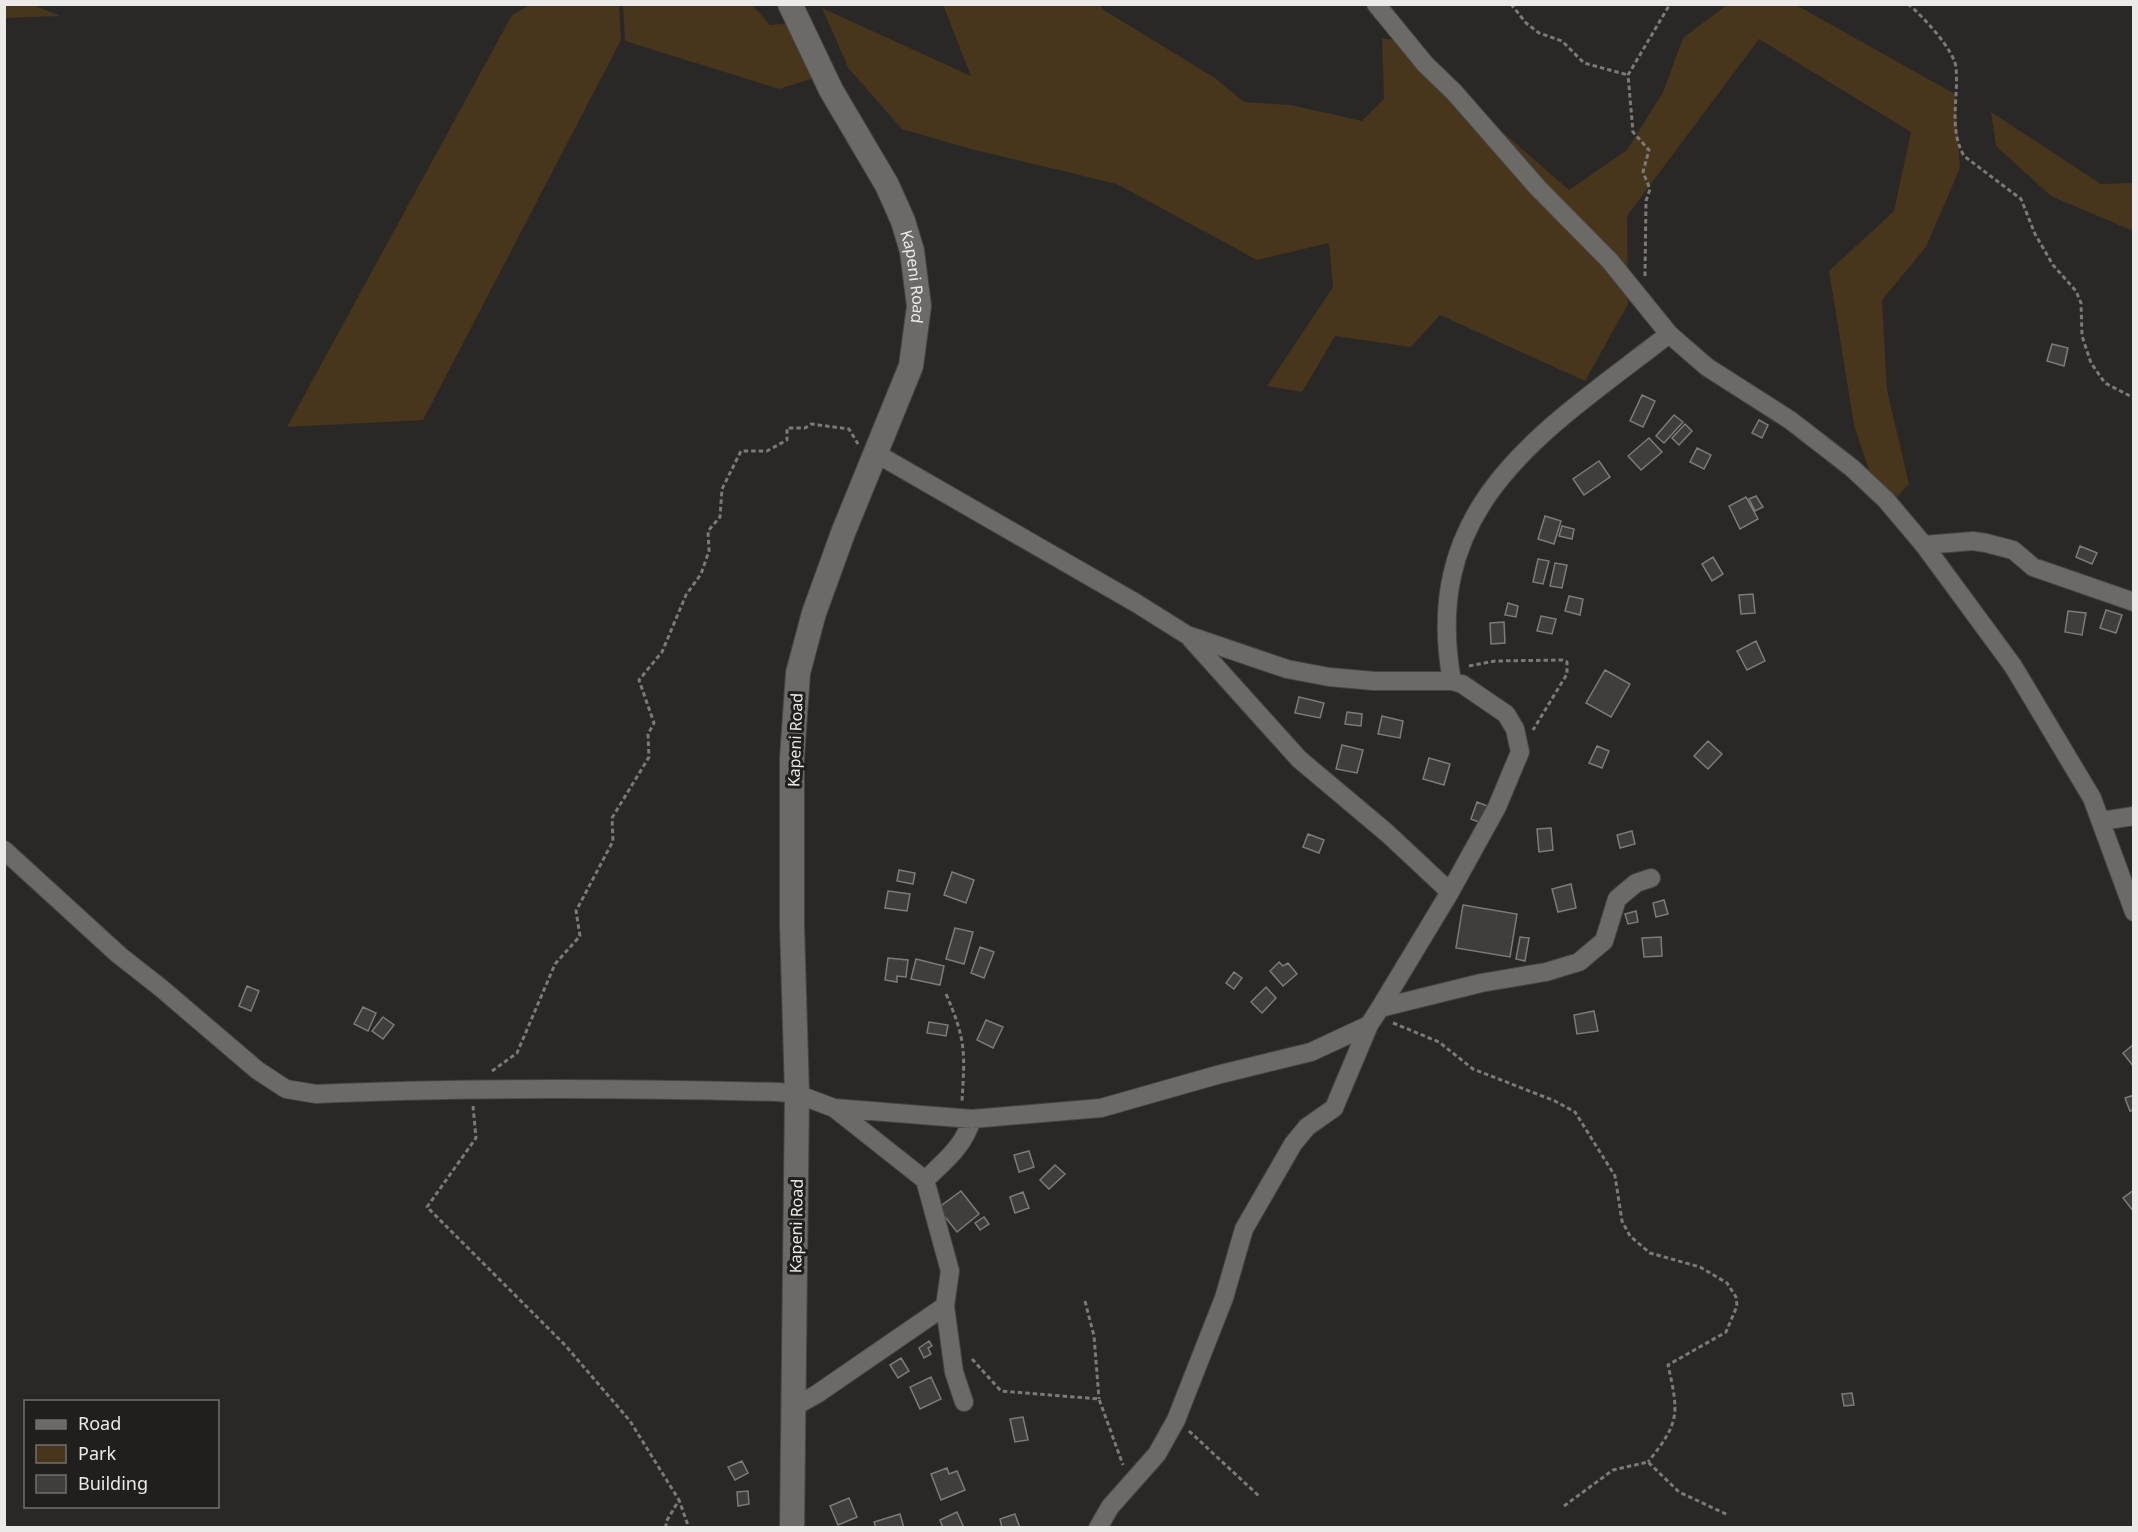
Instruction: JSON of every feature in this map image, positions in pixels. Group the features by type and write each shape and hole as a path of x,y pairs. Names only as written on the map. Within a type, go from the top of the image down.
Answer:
{"main road":[{"name":"Kapeni Road","path":"790,4 831,90 887,185 903,221 918,279 919,316 911,366 817,603 798,673 792,759 793,947 797,1094 792,1527"}],"street":[{"path":"1376,4 1425,64 1454,92 1538,188 1610,261 1669,334 1707,367 1790,420 1852,468 1887,500 1924,544 2013,666 2092,798 2133,912"},
{"path":"1455,681 1444,629 1447,597 1462,544 1482,500 1502,473 1540,437 1669,334"},
{"path":"877,454 1136,603 1187,635 1287,669 1374,681 1455,681 1506,714 1517,736 1520,752 1497,807 1450,892 1374,1016 1334,1108 1314,1121 1293,1144 1244,1229 1224,1298 1176,1420 1157,1454 1110,1507 1098,1527"},
{"path":"1924,544 1973,541 2013,550 2033,567 2133,602"},
{"path":"1187,635 1299,759 1387,833 1450,892"},
{"path":"2101,820 2133,816"},
{"path":"4,850 119,955 257,1070 286,1089 315,1094 471,1087 608,1087 797,1094 834,1108 966,1118 1101,1108 1217,1075 1311,1052 1374,1016 1481,983 1546,972 1579,962 1604,941 1617,899 1636,883 1651,878"},
{"path":"834,1108 925,1180 950,1271 945,1306 954,1372 964,1402"},
{"path":"925,1180 957,1151 968,1133 966,1118"},
{"path":"792,1408 817,1394 945,1306"}],"path":[{"path":"1511,4 1526,23 1539,33 1562,41 1584,63 1628,75"},
{"path":"1645,276 1646,201 1650,189 1642,172 1649,150 1633,132 1628,75 1670,4"},
{"path":"1908,4 1931,28 1956,65 1955,123 1958,146 1964,156 2021,199 2053,265 2076,291 2081,303 2082,336 2091,363 2105,383 2133,398"},
{"path":"689,1527 679,1500 630,1421 587,1370 427,1207 476,1138 471,1087 518,1053 555,964 580,936 576,911 613,841 612,818 648,757 648,734 654,723 639,680 662,652 686,595 701,574 709,551 708,531 720,517 722,489 741,451 767,451 787,440 787,428 805,428 811,424 849,429 861,448 877,454"},
{"path":"1455,681 1466,667 1474,664 1567,662 1567,674 1520,752"},
{"path":"946,994 960,1027 965,1047 966,1118"},
{"path":"1374,1016 1438,1042 1473,1069 1555,1101 1575,1112 1615,1176 1622,1221 1630,1236 1650,1253 1700,1267 1714,1274 1727,1284 1736,1297 1737,1306 1726,1332 1668,1365 1677,1404 1670,1434 1648,1461 1613,1470 1564,1506"},
{"path":"1085,1301 1094,1336 1099,1399 1129,1484"},
{"path":"971,1359 1001,1391 1099,1399"},
{"path":"1176,1420 1259,1496"},
{"path":"1648,1461 1679,1492 1728,1515"},
{"path":"666,1527 666,1522 679,1500"}],"green space":[{"path":"4,5 33,5 60,16 5,18"},
{"path":"530,5 619,5 621,40 423,420 287,427 512,15"},
{"path":"623,5 752,5 770,25 805,22 824,75 779,89 625,41"},
{"path":"943,5 1101,5 1102,9 1215,78 1244,102 1291,105 1362,121 1384,99 1382,39 1396,39 1569,190 1627,150 1663,92 1683,38 1727,5 1796,5 1955,94 1960,168 1926,247 1882,300 1887,390 1909,484 1883,512 1854,425 1829,271 1894,211 1911,132 1759,39 1627,216 1628,304 1585,381 1440,315 1411,347 1335,336 1302,392 1267,386 1333,287 1329,243 1257,260 1117,184 971,149 902,129 849,69 822,8 971,76"},
{"path":"1991,112 2101,184 2133,183 2133,231 2051,196 1996,146"}],"building":[{"path":"2052,344 2068,348 2064,366 2047,361"},
{"path":"1642,395 1655,401 1643,427 1630,421"},
{"path":"1674,415 1683,422 1664,443 1656,436"},
{"path":"1759,420 1768,425 1762,438 1752,433"},
{"path":"1685,424 1692,431 1679,445 1672,438"},
{"path":"1649,438 1662,452 1641,470 1628,456"},
{"path":"1697,448 1711,455 1704,469 1690,462"},
{"path":"1599,461 1610,477 1584,495 1573,479"},
{"path":"1756,496 1763,507 1755,511 1749,499"},
{"path":"1746,497 1758,519 1740,529 1729,506"},
{"path":"1545,516 1561,521 1554,544 1538,539"},
{"path":"1562,526 1574,529 1572,539 1559,536"},
{"path":"2080,546 2097,553 2092,564 2076,557"},
{"path":"1713,557 1723,574 1712,581 1702,564"},
{"path":"1538,559 1549,561 1543,584 1533,582"},
{"path":"1555,563 1567,565 1562,588 1550,586"},
{"path":"1753,594 1755,613 1741,614 1739,595"},
{"path":"1569,596 1583,599 1580,615 1565,611"},
{"path":"1508,603 1518,606 1516,617 1505,615"},
{"path":"2106,610 2122,615 2116,633 2100,628"},
{"path":"2068,611 2086,613 2082,635 2065,632"},
{"path":"1541,616 1556,619 1552,634 1537,631"},
{"path":"1504,622 1505,643 1491,644 1490,623"},
{"path":"1756,641 1765,661 1747,670 1737,651"},
{"path":"1605,670 1630,684 1611,717 1586,703"},
{"path":"1299,697 1324,703 1320,718 1295,713"},
{"path":"1347,712 1362,714 1361,726 1345,724"},
{"path":"1382,716 1403,721 1400,738 1378,734"},
{"path":"1708,741 1722,754 1708,769 1694,756"},
{"path":"1342,745 1363,750 1357,773 1336,769"},
{"path":"1597,746 1609,751 1602,768 1589,763"},
{"path":"1429,758 1450,764 1444,785 1423,779"},
{"path":"1477,802 1490,807 1484,824 1471,819"},
{"path":"1551,828 1553,850 1539,852 1537,829"},
{"path":"1632,831 1635,844 1620,848 1617,835"},
{"path":"1308,834 1324,840 1319,853 1303,847"},
{"path":"899,870 915,873 913,884 897,881"},
{"path":"952,872 974,880 966,903 944,895"},
{"path":"1571,884 1576,908 1558,912 1552,889"},
{"path":"888,891 910,894 907,911 885,908"},
{"path":"1664,900 1668,914 1656,917 1653,903"},
{"path":"1463,905 1517,914 1510,957 1456,948"},
{"path":"1636,911 1638,922 1628,924 1625,914"},
{"path":"955,928 973,932 964,964 946,959"},
{"path":"1520,937 1529,938 1525,961 1516,959"},
{"path":"1661,937 1662,956 1644,957 1642,938"},
{"path":"980,947 994,952 984,978 971,973"},
{"path":"888,958 908,960 906,977 897,976 897,982 885,980"},
{"path":"916,959 944,966 940,985 911,979"},
{"path":"1279,962 1283,966 1288,963 1297,974 1283,986 1270,971"},
{"path":"1234,972 1242,978 1234,989 1226,983"},
{"path":"247,986 259,991 251,1011 239,1006"},
{"path":"1266,987 1276,998 1262,1013 1251,1002"},
{"path":"363,1007 376,1013 368,1031 354,1024"},
{"path":"1594,1011 1598,1031 1577,1034 1574,1015"},
{"path":"383,1017 394,1025 383,1039 372,1031"},
{"path":"986,1020 1003,1027 993,1048 977,1040"},
{"path":"929,1022 948,1025 946,1036 927,1033"},
{"path":"2134,1044 2134,1067 2123,1053"},
{"path":"2134,1095 2134,1110 2130,1111 2125,1098"},
{"path":"1029,1151 1034,1167 1019,1172 1014,1155"},
{"path":"1055,1165 1065,1174 1049,1189 1040,1180"},
{"path":"2134,1190 2134,1212 2123,1198"},
{"path":"961,1191 979,1214 957,1232 938,1208"},
{"path":"1023,1192 1029,1208 1015,1213 1010,1197"},
{"path":"984,1217 989,1224 980,1230 975,1223"},
{"path":"929,1341 932,1346 928,1348 931,1354 924,1358 919,1348"},
{"path":"901,1358 909,1371 898,1378 890,1365"},
{"path":"931,1377 941,1399 920,1409 910,1387"},
{"path":"1852,1393 1854,1405 1844,1406 1842,1394"},
{"path":"1023,1417 1028,1440 1015,1442 1010,1419"},
{"path":"742,1461 748,1473 735,1480 728,1467"},
{"path":"947,1468 949,1474 957,1471 965,1490 941,1500 931,1474"},
{"path":"748,1491 749,1504 738,1506 737,1492"},
{"path":"849,1498 857,1517 838,1525 830,1506"},
{"path":"957,1512 964,1528 943,1528 940,1520"},
{"path":"900,1514 904,1528 876,1528 874,1522"},
{"path":"1015,1514 1020,1528 1002,1528 1000,1519"}]}
